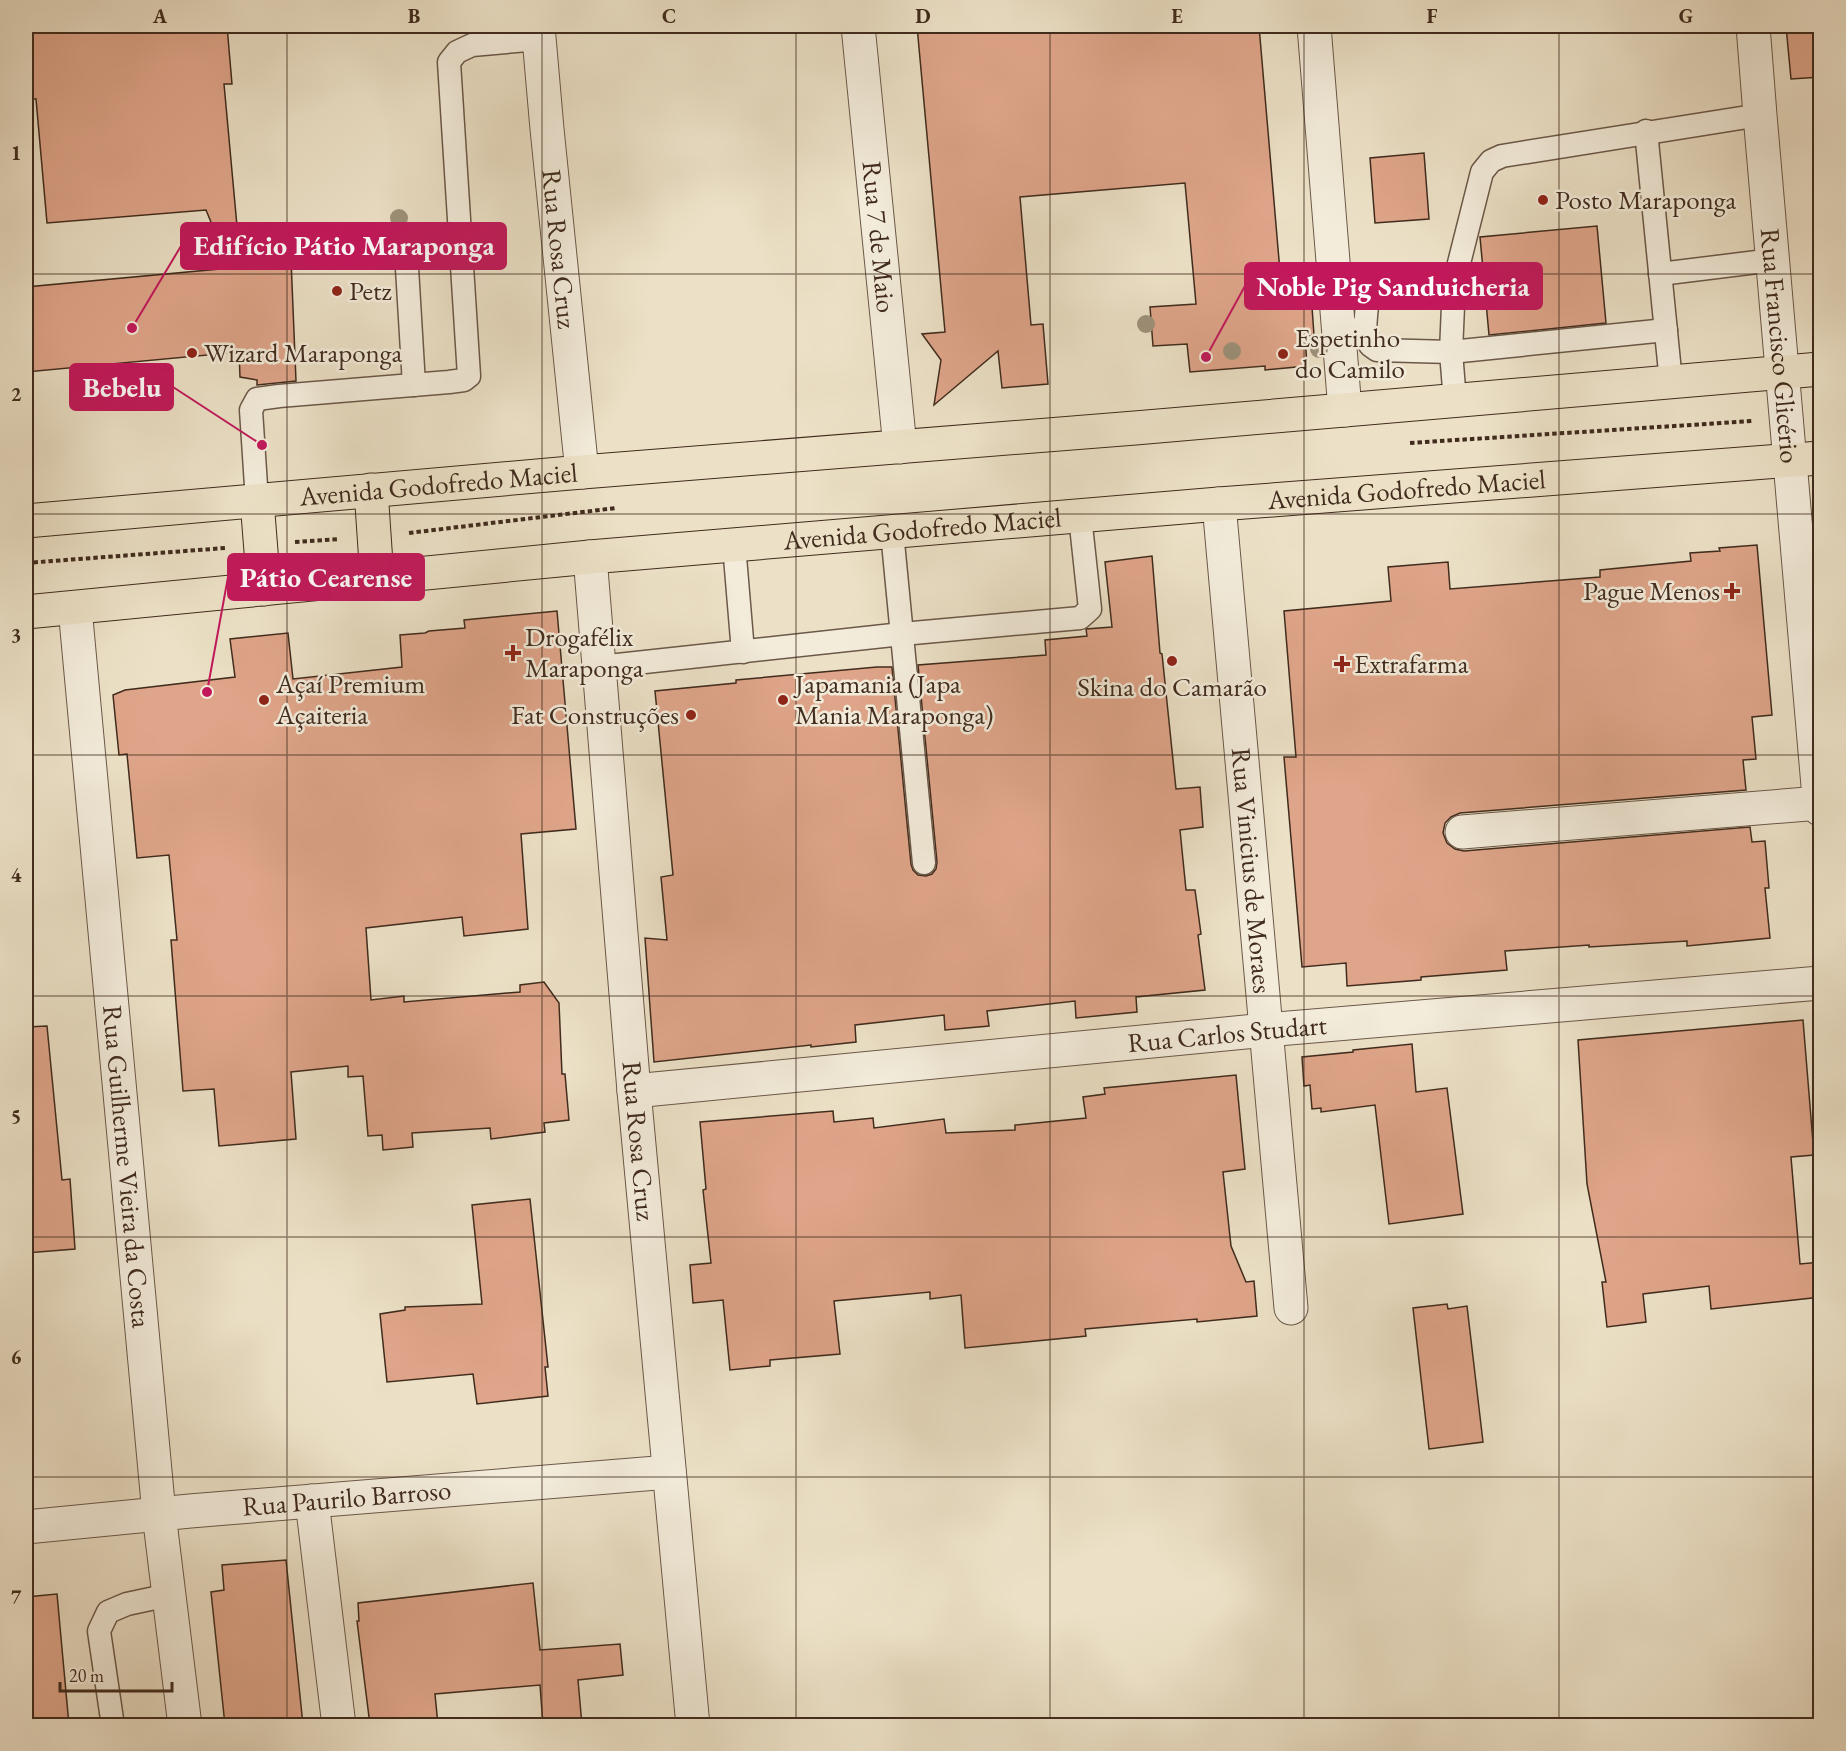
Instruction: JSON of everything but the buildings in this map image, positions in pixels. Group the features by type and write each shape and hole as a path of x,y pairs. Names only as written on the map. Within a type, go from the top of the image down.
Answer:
{"main road":[{"name":"Avenida Godofredo Maciel","path":"26,520 1821,369"},
{"name":"Avenida Godofredo Maciel","path":"26,612 590,557 1219,504 1805,459"},
{"path":"371,490 377,578"},
{"path":"257,501 264,589"}],"street":[{"name":"Rua 7 de Maio","path":"858,26 900,447"},
{"path":"1314,26 1352,329 1345,410"},
{"name":"Rua Francisco Glicério","path":"1753,26 1782,373 1805,459 1821,809"},
{"name":"Rua Rosa Cruz","path":"539,32 582,472"},
{"name":"Rua Vinicius de Moraes","path":"1219,504 1291,1308"},
{"name":"Rua Rosa Cruz","path":"590,557 634,1091 693,1725"},
{"name":"Rua Guilherme Vieira da Costa","path":"75,608 159,1514 185,1725"},
{"path":"1462,832 1820,803"},
{"name":"Rua Carlos Studart","path":"634,1091 1266,1030 1821,983"},
{"name":"Rua Paurilo Barroso","path":"26,1527 669,1472"},
{"path":"312,1501 339,1725"}],"lane":[{"path":"257,501 250,410 257,399 464,380 469,376 449,62 457,51 472,45 539,32"},
{"path":"1455,400 1451,352 1454,283 1482,172 1491,161 1502,156 1646,131 1760,115"},
{"path":"1646,131 1671,382"},
{"path":"414,385 407,268 411,258 418,253 461,250"},
{"path":"1660,274 1773,260"},
{"path":"1454,283 1376,287 1371,292 1352,329 1377,350 1451,352 1666,330"},
{"path":"599,667 902,634 1080,618 1090,609 1080,516"},
{"path":"892,532 924,863"},
{"path":"734,545 743,652"},
{"path":"113,1725 99,1631 108,1612 127,1604 169,1595"}],"place":[{"name":"Posto Maraponga","path":"1543,200"},
{"name":"Petz","path":"337,291"},
{"name":"Edifício Pátio Maraponga","path":"132,328"},
{"name":"Wizard Maraponga","path":"192,353"},
{"name":"Espetinho do Camilo","path":"1283,354"},
{"name":"Noble Pig Sanduicheria","path":"1206,357"},
{"name":"Bebelu","path":"262,445"},
{"name":"Pague Menos","path":"1732,591"},
{"name":"Drogafélix Maraponga","path":"513,653"},
{"name":"Skina do Camarão","path":"1172,661"},
{"name":"Extrafarma","path":"1342,664"},
{"name":"Pátio Cearense","path":"207,692"},
{"name":"Açaí Premium Açaiteria","path":"264,700"},
{"name":"Japamania (Japa Mania Maraponga)","path":"783,700"},
{"name":"Fat Construções","path":"691,715"}]}
